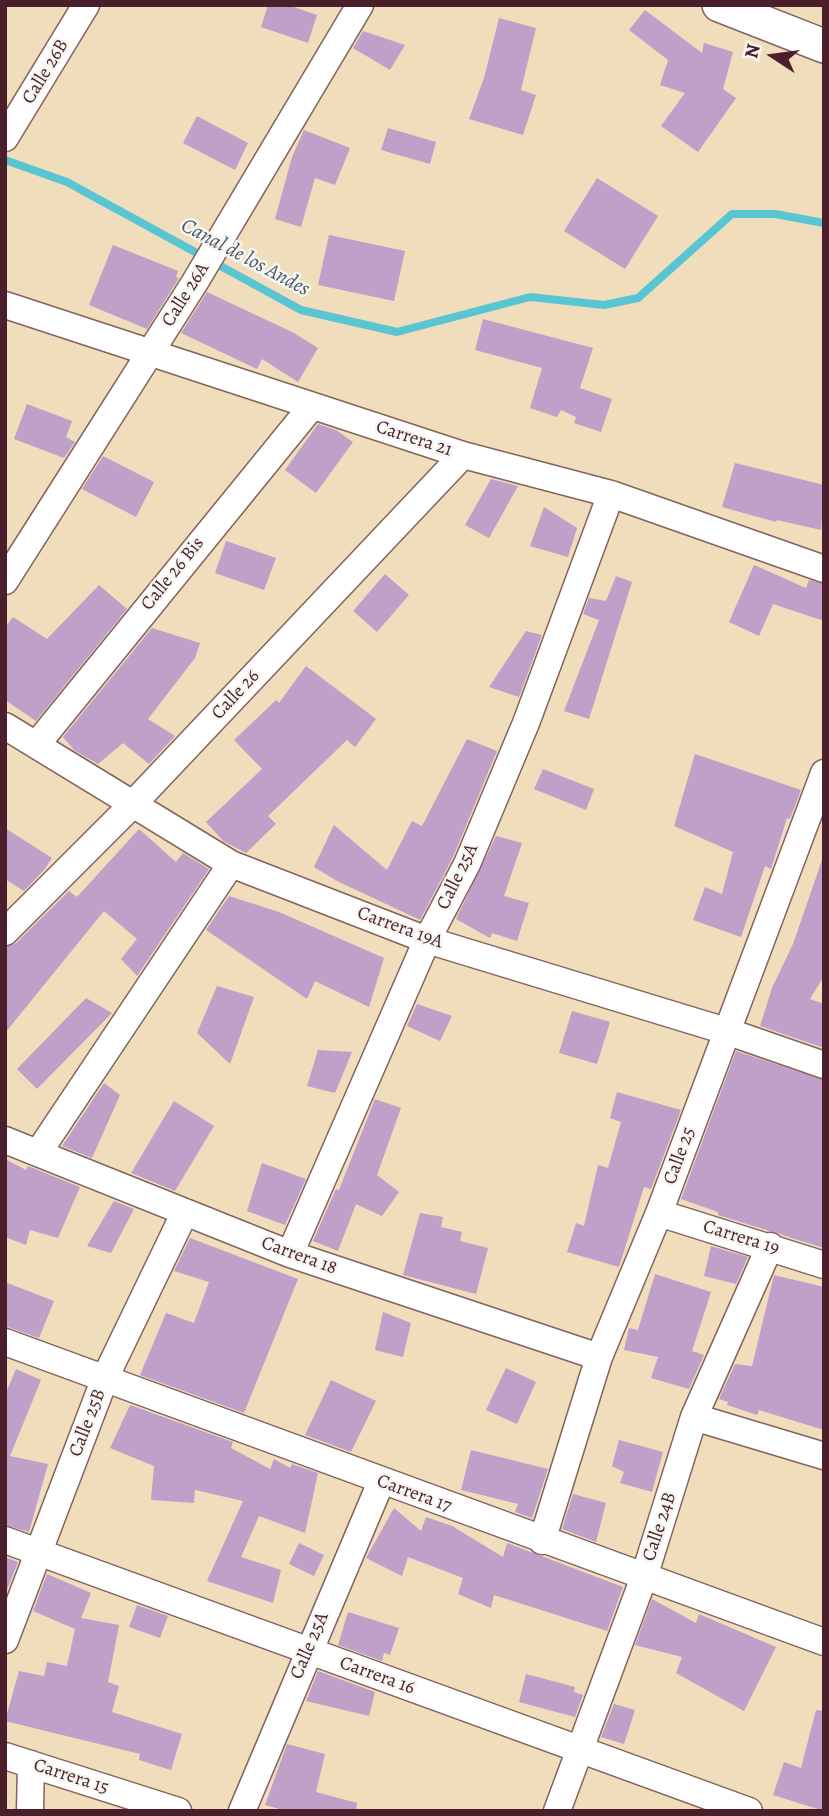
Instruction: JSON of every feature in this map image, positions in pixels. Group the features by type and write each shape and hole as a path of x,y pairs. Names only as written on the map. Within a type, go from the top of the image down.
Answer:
{"main road":[{"path":"719,5 824,46"}],"street":[{"name":"Calle 26B","path":"11,129 86,5"},
{"name":"Calle 26A","path":"5,580 231,224 360,5"},
{"name":"Carrera 21","path":"5,305 463,455 611,495 824,569"},
{"name":"Calle 26 Bis","path":"37,744 312,406"},
{"name":"Calle 26","path":"5,932 131,806 463,455"},
{"name":"Calle 25A","path":"290,1254 427,940 467,864 526,723 611,495"},
{"name":"Carrera 19A","path":"5,726 131,806 231,864 427,940 726,1031 824,1065"},
{"name":"Calle 25","path":"542,1541 599,1357 659,1213 824,773"},
{"path":"38,1153 231,864"},
{"name":"Carrera 18","path":"5,1140 290,1254 599,1357"},
{"name":"Calle 25B","path":"5,1640 105,1378 185,1212"},
{"name":"Carrera 19","path":"659,1213 824,1265"},
{"name":"Calle 24B","path":"557,1811 644,1577 694,1417 770,1246"},
{"name":"Carrera 17","path":"5,1342 542,1541 824,1642"},
{"path":"694,1417 824,1456"},
{"name":"Calle 25A","path":"242,1811 307,1651 381,1482"},
{"name":"Carrera 16","path":"5,1540 578,1751 749,1811"},
{"name":"Carrera 15","path":"5,1755 178,1811"},
{"path":"30,1811 31,1765"}],"building":[{"path":"268,5 288,5 317,15 308,43 261,27"},
{"path":"645,10 702,53 704,43 733,52 723,89 736,98 698,152 661,126 685,93 660,85 668,60 629,30"},
{"path":"499,18 536,28 521,90 536,95 523,135 469,119 484,78"},
{"path":"363,31 405,45 390,70 353,48"},
{"path":"197,116 248,143 235,170 183,143"},
{"path":"388,128 436,142 430,164 381,150"},
{"path":"304,130 350,148 335,185 315,178 301,227 275,219 292,157"},
{"path":"597,178 658,216 625,269 564,231"},
{"path":"329,235 405,251 394,301 318,285"},
{"path":"113,245 178,271 176,277 179,278 147,329 89,305"},
{"path":"207,292 294,333 318,348 298,382 262,359 257,369 181,333"},
{"path":"483,319 593,348 580,388 612,399 601,432 574,423 576,417 561,410 557,417 530,408 542,368 475,350"},
{"path":"27,404 72,421 66,437 75,442 64,458 14,439"},
{"path":"318,424 336,430 353,442 316,493 285,470"},
{"path":"103,456 154,482 136,517 82,489"},
{"path":"735,463 824,485 821,530 777,520 776,522 722,507"},
{"path":"491,479 518,486 489,538 465,525"},
{"path":"544,507 577,528 568,557 530,546"},
{"path":"226,541 276,558 264,590 215,573"},
{"path":"754,565 806,588 809,580 824,584 824,621 773,604 759,636 729,622"},
{"path":"385,574 409,595 377,632 353,611"},
{"path":"616,576 632,582 589,719 564,711 599,620 583,614 589,598 606,601"},
{"path":"99,585 127,609 36,721 5,700 5,628 13,617 47,639"},
{"path":"152,628 200,643 195,658 148,719 175,736 149,764 123,743 98,764 74,750 63,737"},
{"path":"526,631 542,635 519,697 489,687"},
{"path":"306,666 376,719 355,747 347,740 268,816 276,824 246,853 223,841 206,822 262,769 234,740 276,700 279,703"},
{"path":"467,739 497,751 453,857 420,920 337,881 314,867 334,825 387,870 412,821 422,826"},
{"path":"695,754 801,790 790,819 787,818 771,869 765,866 741,937 693,920 705,887 722,894 733,852 674,826"},
{"path":"543,769 594,789 586,810 534,789"},
{"path":"5,828 52,858 24,891 5,879"},
{"path":"139,829 176,862 183,853 209,869 137,976 121,959 137,939 104,911 5,1033 5,947 16,943 69,891 77,897"},
{"path":"496,836 522,843 504,896 529,903 517,941 492,933 490,938 456,919"},
{"path":"822,860 824,976 810,999 824,1004 824,1048 760,1026 772,988 793,944"},
{"path":"229,896 279,912 384,958 369,1007 315,981 307,999 206,930"},
{"path":"217,986 254,997 230,1064 197,1033"},
{"path":"86,998 112,1013 37,1089 17,1069"},
{"path":"417,1004 452,1016 440,1041 407,1026"},
{"path":"572,1011 610,1022 597,1064 559,1053"},
{"path":"318,1050 352,1052 335,1093 307,1086"},
{"path":"736,1051 824,1080 824,1248 718,1215 718,1212 681,1199"},
{"path":"104,1083 120,1095 92,1158 62,1146"},
{"path":"617,1092 681,1110 651,1189 644,1187 619,1267 567,1252 576,1223 584,1226 598,1165 608,1168 621,1122 610,1118"},
{"path":"375,1099 401,1108 377,1175 399,1192 382,1216 356,1204 338,1251 313,1241 336,1189 339,1190"},
{"path":"174,1101 214,1126 175,1191 131,1173"},
{"path":"5,1159 26,1170 28,1166 80,1187 58,1238 30,1230 26,1245 5,1237"},
{"path":"262,1163 306,1179 285,1225 247,1211"},
{"path":"114,1201 134,1209 111,1253 87,1246"},
{"path":"420,1213 443,1217 441,1227 462,1232 460,1241 488,1248 476,1294 403,1275"},
{"path":"190,1238 298,1279 244,1413 140,1375 166,1313 194,1323 209,1282 174,1271"},
{"path":"711,1246 748,1257 736,1284 704,1276"},
{"path":"655,1274 711,1292 692,1351 704,1355 689,1389 651,1378 658,1357 624,1350 629,1328 638,1330"},
{"path":"774,1275 824,1287 824,1430 759,1410 757,1415 727,1405 728,1402 719,1399 735,1364 752,1366"},
{"path":"5,1282 54,1301 39,1338 5,1326"},
{"path":"383,1312 411,1323 403,1357 375,1350"},
{"path":"506,1368 536,1382 517,1424 486,1410"},
{"path":"16,1369 41,1380 10,1456 48,1464 29,1532 5,1525 5,1395"},
{"path":"331,1380 376,1401 351,1452 305,1435"},
{"path":"130,1405 233,1442 231,1448 270,1469 274,1459 290,1468 292,1464 318,1473 305,1533 259,1516 241,1557 281,1570 273,1603 207,1581 243,1501 195,1490 194,1503 151,1500 154,1466 110,1448"},
{"path":"619,1440 663,1452 652,1492 620,1483 624,1472 612,1466"},
{"path":"471,1450 548,1469 532,1518 515,1512 518,1504 461,1490"},
{"path":"573,1494 606,1503 596,1542 562,1529"},
{"path":"394,1508 421,1531 426,1517 452,1526 503,1557 507,1543 623,1587 607,1631 494,1595 491,1608 458,1594 463,1578 408,1557 402,1576 366,1558"},
{"path":"299,1543 324,1555 314,1576 289,1564"},
{"path":"5,1557 18,1562 5,1595"},
{"path":"47,1574 91,1593 81,1618 119,1625 108,1682 119,1686 112,1712 182,1734 171,1770 139,1760 140,1754 5,1721 19,1671 44,1676 47,1662 67,1666 75,1629 33,1611"},
{"path":"652,1599 696,1623 699,1614 776,1647 744,1711 676,1673 682,1657 635,1645"},
{"path":"137,1605 168,1616 160,1638 129,1627"},
{"path":"348,1612 399,1628 390,1655 384,1653 382,1661 338,1645"},
{"path":"318,1671 375,1692 369,1716 306,1701"},
{"path":"526,1674 575,1687 574,1692 583,1695 575,1717 519,1702"},
{"path":"614,1704 635,1710 624,1744 601,1737"},
{"path":"816,1710 824,1711 824,1811 773,1795 784,1762 801,1768"},
{"path":"287,1744 325,1754 316,1792 357,1803 356,1811 287,1811 265,1805"}],"waterway":[{"name":"Canal de los Andes","path":"5,160 67,182 301,310 397,332 530,297 604,305 638,298 732,214 775,214 824,223"}]}
